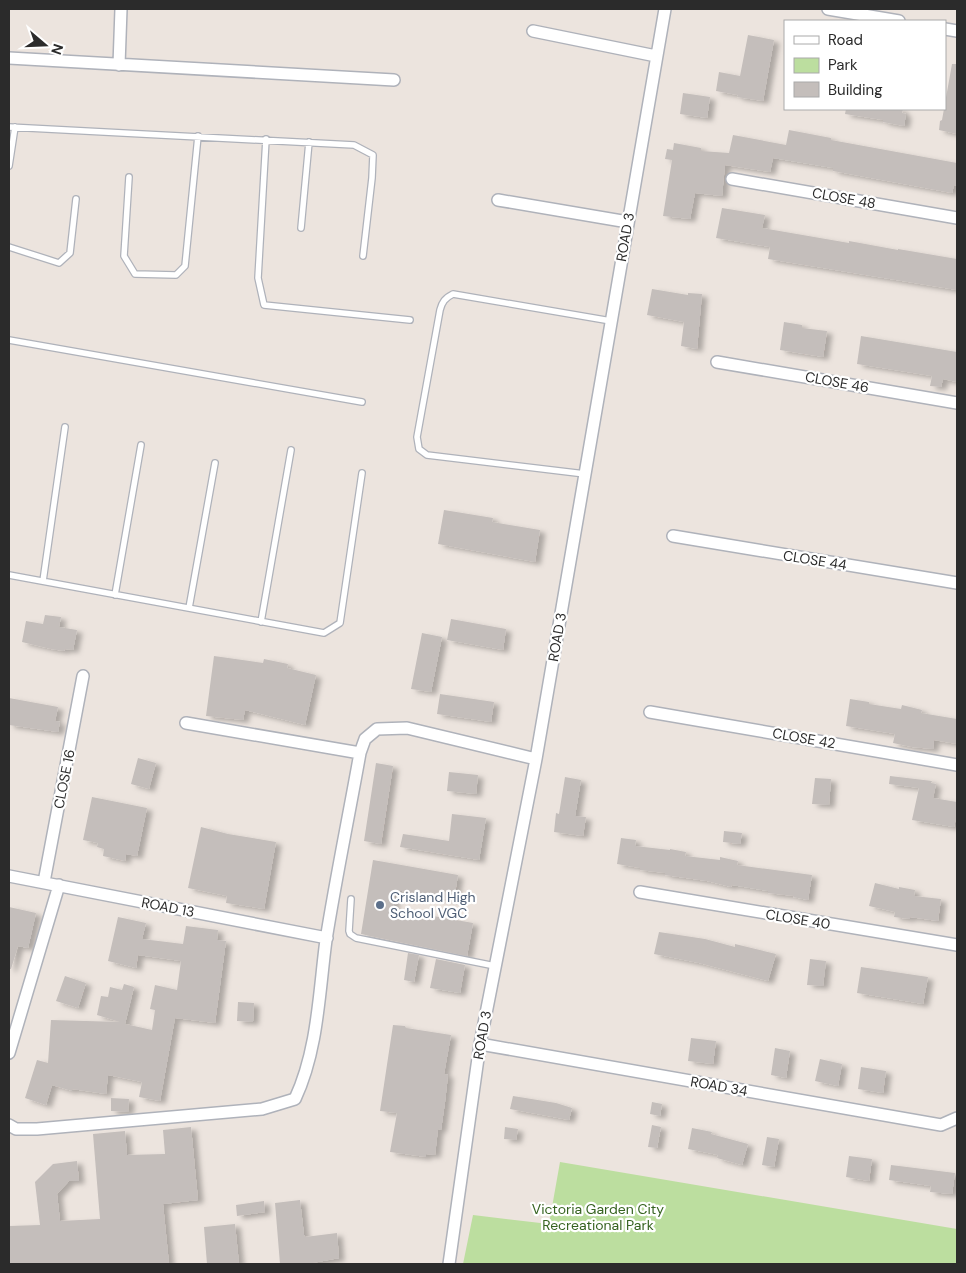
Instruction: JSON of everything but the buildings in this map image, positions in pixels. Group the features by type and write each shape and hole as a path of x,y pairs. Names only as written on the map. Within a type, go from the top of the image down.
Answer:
{"street":[{"path":"119,65 121,9"},
{"name":"ROAD 3","path":"449,1264 480,1044 536,759 664,9"},
{"path":"828,9 893,20"},
{"path":"533,31 656,56"},
{"path":"9,58 394,80"},
{"name":"CLOSE 48","path":"732,178 957,218"},
{"path":"498,200 628,222"},
{"name":"CLOSE 46","path":"717,362 957,403"},
{"name":"CLOSE 44","path":"673,536 957,583"},
{"name":"CLOSE 16","path":"44,882 83,676"},
{"name":"CLOSE 42","path":"650,712 957,764"},
{"path":"186,723 360,753"},
{"path":"9,1125 16,1129 37,1128 262,1109 295,1099 303,1081 311,1052 327,938 360,753 365,739 377,729 407,728 536,759"},
{"name":"ROAD 13","path":"9,876 327,938"},
{"path":"9,1053 59,885"},
{"name":"CLOSE 40","path":"640,892 957,945"},
{"name":"ROAD 34","path":"480,1044 941,1125 957,1118"}],"lane":[{"path":"9,166 12,127 354,145 373,155 363,256"},
{"path":"129,177 124,256 135,274 176,275 185,266 198,136"},
{"path":"266,139 258,278 264,305 410,320"},
{"path":"301,228 309,142"},
{"path":"9,247 59,263 70,253 76,199"},
{"path":"584,474 427,455 419,449 417,437 440,310 442,302 448,296 453,294 611,321"},
{"path":"9,340 362,402"},
{"path":"43,581 65,427"},
{"path":"115,595 141,445"},
{"path":"261,622 291,450"},
{"path":"189,608 215,463"},
{"path":"9,575 324,634 340,623 362,472"},
{"path":"352,899 349,931 353,936 495,966"}],"green space":[{"name":"Victoria Garden City Recreational Park","path":"560,1162 957,1229 957,1264 463,1264 473,1215 549,1224"}],"place":[{"name":"Crisland High School VGC","path":"380,905"}]}
